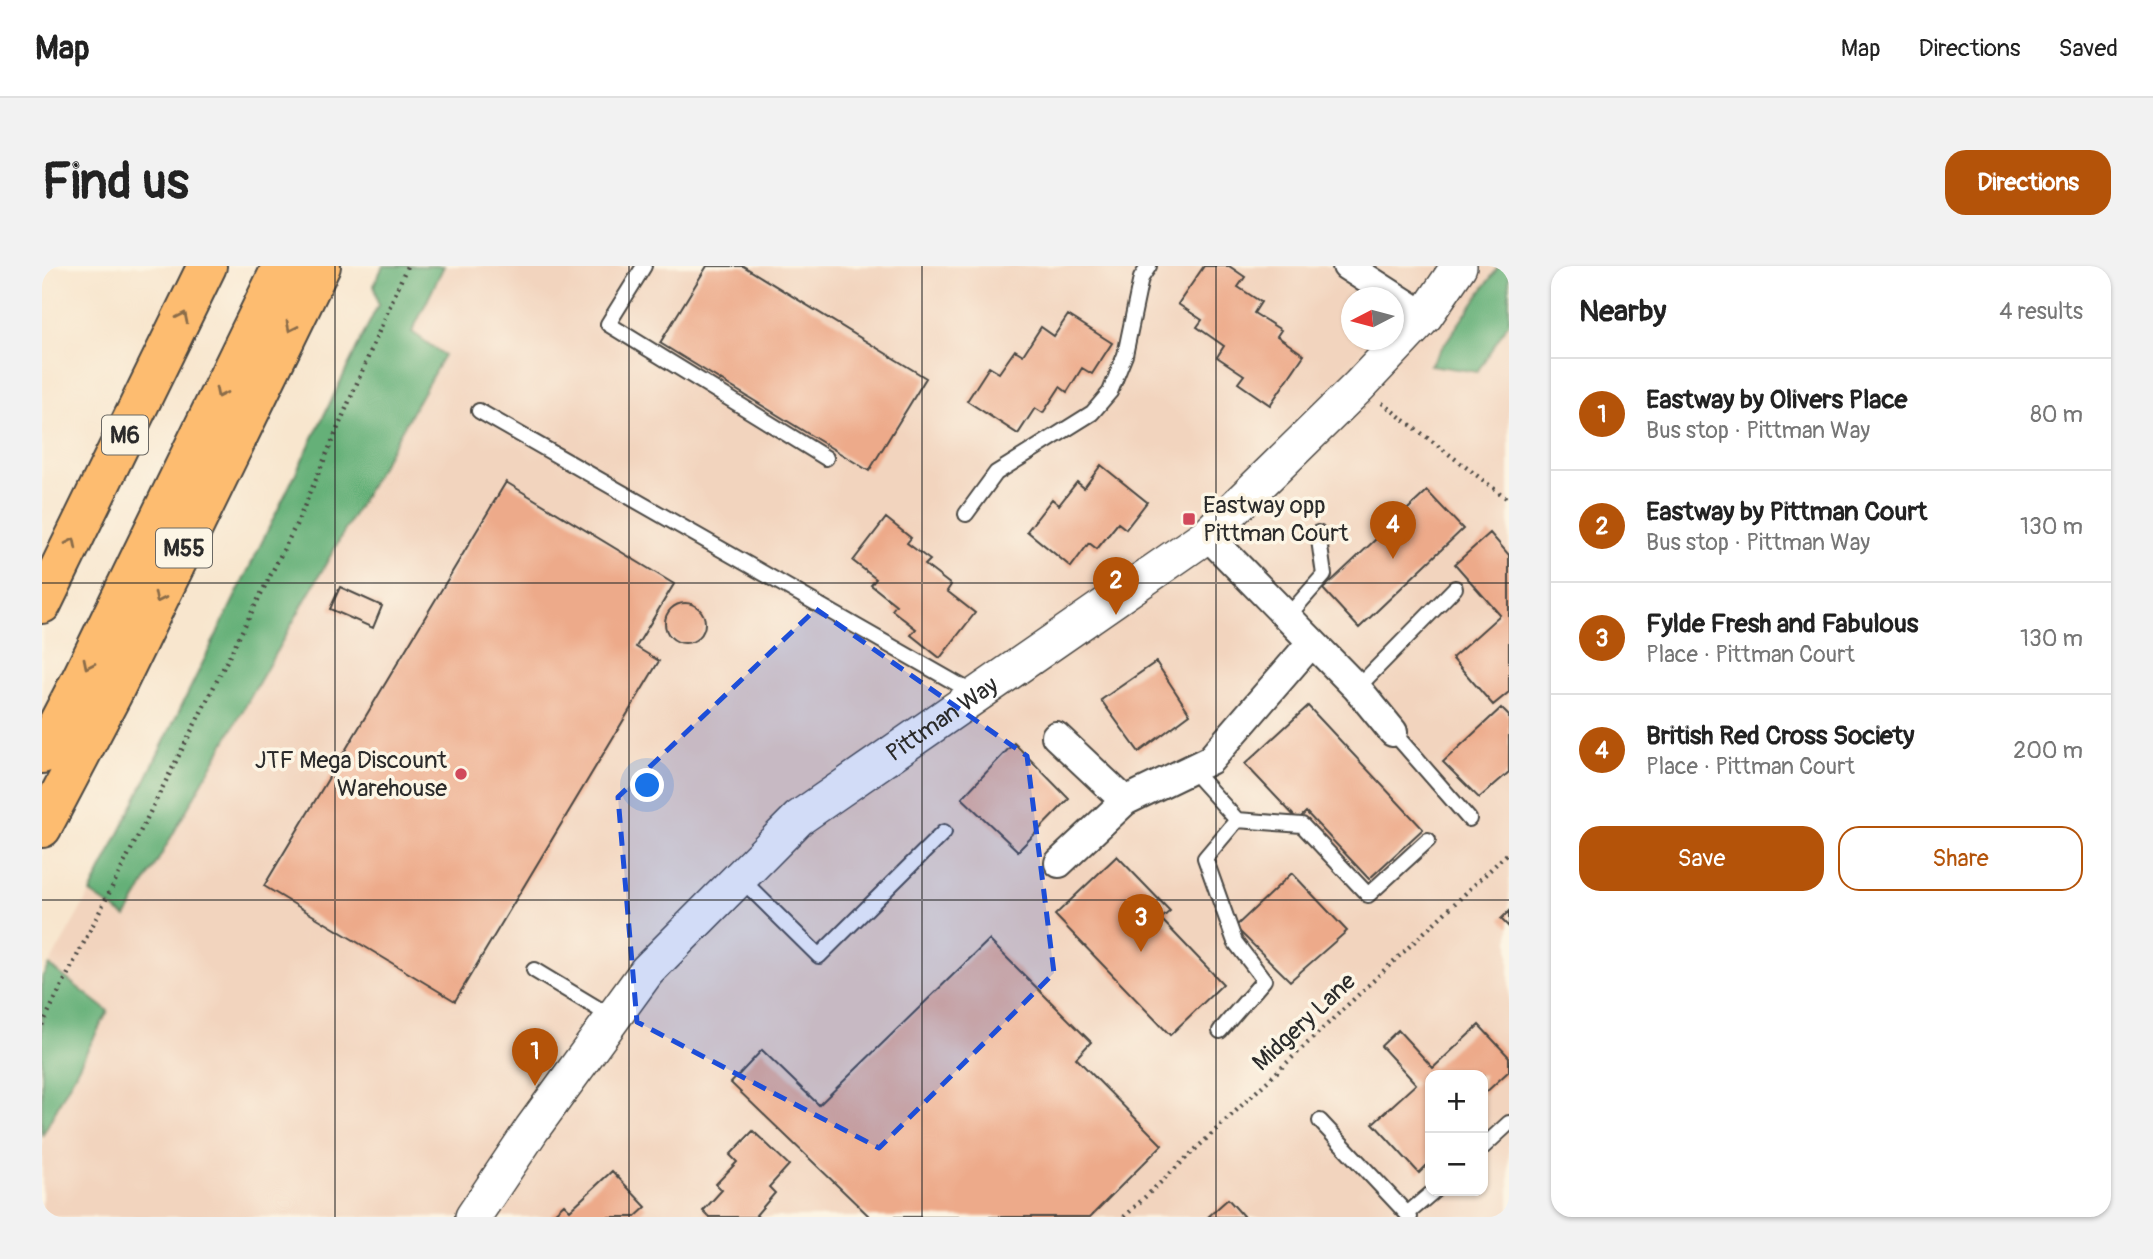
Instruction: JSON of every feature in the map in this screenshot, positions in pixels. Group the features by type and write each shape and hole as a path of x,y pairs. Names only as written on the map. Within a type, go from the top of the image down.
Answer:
{"highway":[{"name":"M6","path":"42,604 207,266"},
{"path":"42,754 88,666 282,266"},
{"name":"M55","path":"42,828 112,695 321,266"}],"street":[{"path":"1347,266 1425,316"},
{"name":"Pittman Way","path":"473,1217 532,1129 646,971 799,818 1207,535 1359,386 1425,316 1458,266"},
{"path":"1207,535 1357,688 1393,732"},
{"path":"1059,863 1125,801 1210,760 1312,642"},
{"path":"1056,736 1125,801"}],"lane":[{"path":"644,266 608,324 826,458"},
{"path":"966,514 996,473 1093,413 1110,392 1125,355 1141,278 1149,266"},
{"path":"479,411 976,695"},
{"path":"1287,617 1324,575 1318,533"},
{"path":"1357,688 1455,588"},
{"path":"1393,732 1469,818"},
{"path":"1191,769 1237,820 1302,825 1368,895 1427,839"},
{"path":"1220,1031 1264,980 1235,942 1205,858 1237,820"},
{"path":"740,878 819,956 944,832"},
{"path":"534,970 613,1017"},
{"path":"1320,1121 1409,1216 1428,1196"},
{"path":"1488,1143 1509,1124"}],"path":[{"path":"42,1025 298,521 407,266"},
{"path":"1359,386 1509,500"},
{"name":"Midgery Lane","path":"1124,1217 1509,852"}],"highlighted area":[{"path":"816,609 1027,756 1054,973 879,1148 637,1022 618,797"}],"shaded area":[{"path":"444,266 1499,266 1430,364 1477,372 1509,322 1509,1217 42,1217 42,1136 108,1011 49,965 90,893 126,917 444,356 412,332"}],"green space":[{"path":"383,266 444,266 412,332 444,355 126,917 90,893 378,305 374,285"},
{"path":"1499,266 1509,266 1509,322 1477,372 1430,365"},
{"path":"49,965 108,1011 42,1136 42,977"}],"building":[{"path":"707,266 743,266 926,378 869,471 660,343"},
{"path":"1204,266 1229,266 1245,277 1238,287 1261,302 1254,313 1281,330 1277,336 1304,355 1270,405 1238,383 1244,375 1217,357 1224,346 1197,327 1202,320 1178,304"},
{"path":"1068,315 1112,343 1092,374 1082,368 1067,392 1060,387 1043,413 1035,408 1018,434 967,401 989,367 999,373 1015,350 1023,355 1041,327 1054,336"},
{"path":"1101,465 1147,502 1126,529 1118,523 1097,549 1089,543 1071,567 1027,531 1052,499 1059,505 1077,482 1084,488"},
{"name":"JTF Mega Discount Warehouse","path":"506,482 674,584 636,647 659,661 455,1001 264,886"},
{"path":"1427,491 1463,529 1359,628 1323,589"},
{"path":"886,518 911,538 907,543 930,560 925,565 951,585 947,591 975,613 940,658 911,635 916,629 892,610 896,605 871,585 876,579 853,561"},
{"path":"1490,533 1509,555 1509,692 1493,705 1452,658 1500,615 1455,564"},
{"path":"340,587 382,606 373,628 330,609"},
{"path":"685,603 693,604 699,609 704,615 704,631 699,637 693,642 685,643 677,642 671,637 666,631 665,623 666,615 671,609 677,604"},
{"path":"1156,662 1190,714 1139,752 1101,700"},
{"path":"1308,706 1423,829 1369,879 1306,812 1298,820 1245,764"},
{"path":"1501,708 1509,716 1509,772 1479,798 1443,762"},
{"path":"1014,743 1069,799 1018,851 962,798"},
{"path":"1117,856 1170,911 1161,919 1223,984 1170,1035 1055,915"},
{"path":"1292,873 1347,931 1290,981 1235,927"},
{"path":"1509,911 1509,927 1501,919"},
{"path":"989,940 1091,1042 1076,1058 1162,1145 1090,1217 870,1217 731,1083 762,1050 819,1105"},
{"path":"1479,1025 1509,1057 1509,1071 1488,1090 1488,1070 1425,1070 1425,1167 1419,1173 1373,1123 1416,1084 1381,1046 1398,1030 1433,1068"},
{"path":"753,1131 789,1165 769,1187 775,1193 756,1215 758,1217 709,1217 703,1211 722,1190 716,1184 737,1162 730,1155"},
{"path":"612,1171 646,1207 635,1217 550,1217 564,1204 570,1210"},
{"path":"1228,1199 1244,1217 1208,1217"}],"place":[{"name":"Eastway opp Pittman Court","path":"1189,519"},
{"name":"British Red Cross Society","path":"1393,559"},
{"name":"Eastway by Pittman Court","path":"1116,615"},
{"name":"JTF Mega Discount Warehouse","path":"461,774"},
{"name":"Fylde Fresh and Fabulous","path":"1141,952"},
{"name":"Eastway by Olivers Place","path":"535,1086"}]}
